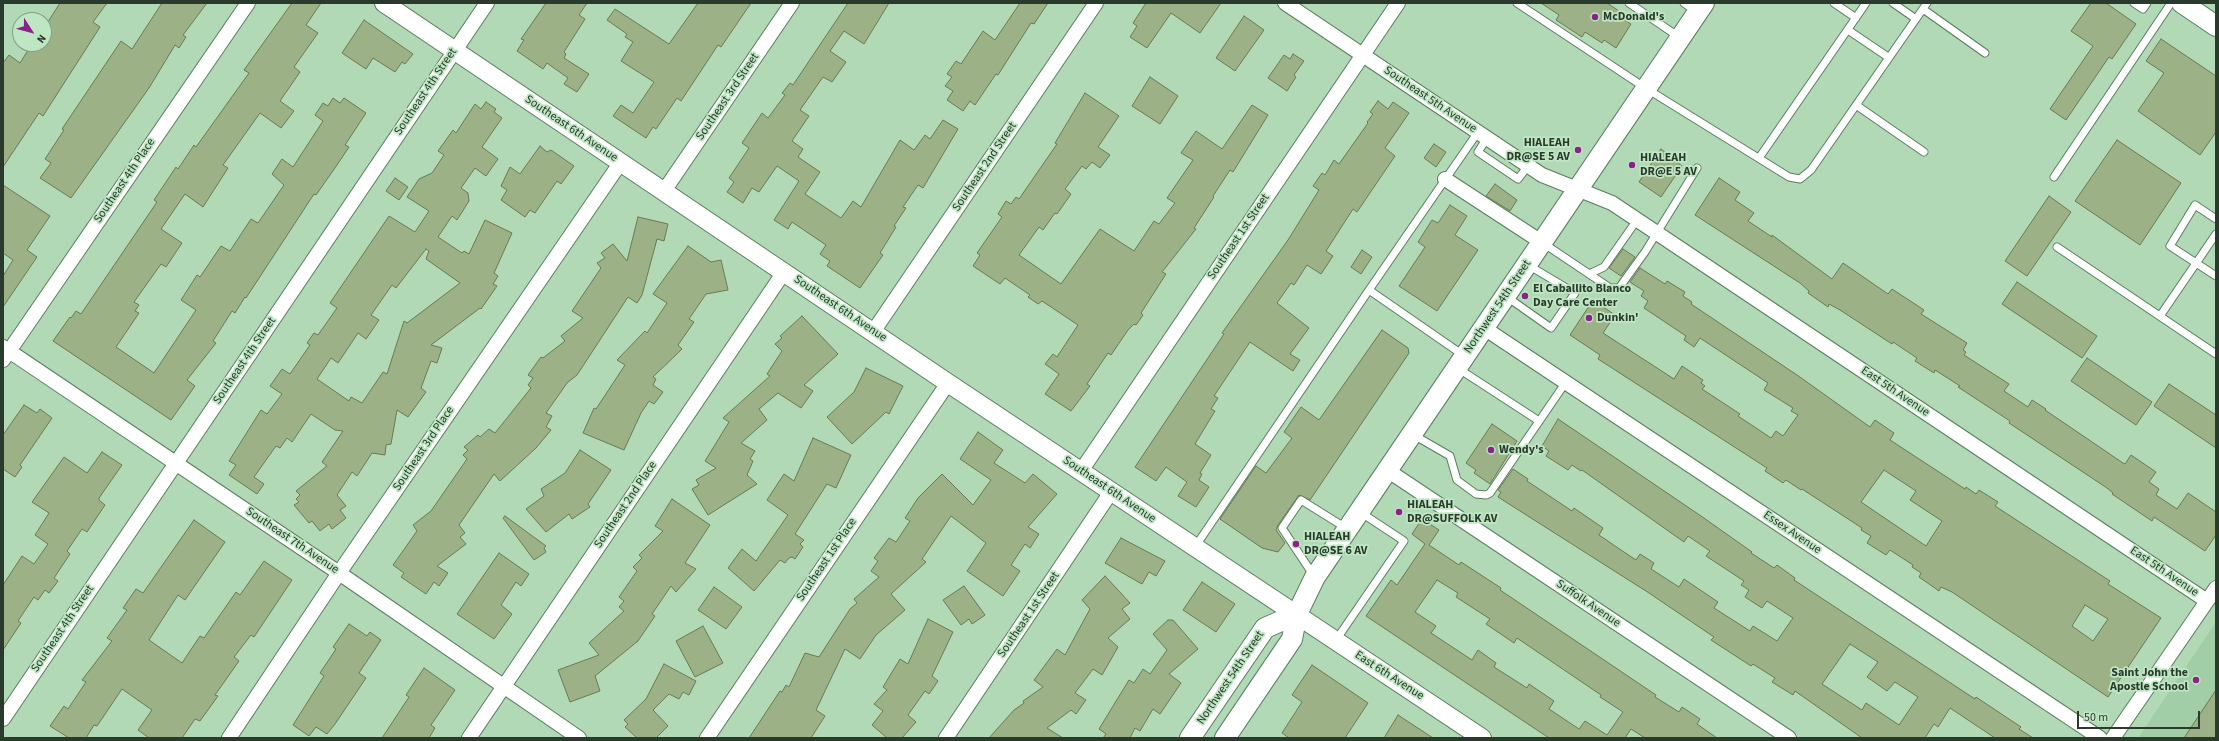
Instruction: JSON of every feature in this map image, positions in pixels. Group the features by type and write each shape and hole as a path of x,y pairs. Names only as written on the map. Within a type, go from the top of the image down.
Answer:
{"main road":[{"path":"2182,3 2216,26"},
{"name":"Northwest 54th Street","path":"1226,738 1292,639 1297,614 1315,577 1681,38 1695,6"},
{"name":"Northwest 54th Street","path":"1190,738 1265,628 1297,614"}],"street":[{"name":"Southeast 4th Place","path":"5,352 248,3"},
{"name":"Southeast 6th Avenue","path":"384,3 1111,492 1297,614"},
{"name":"Southeast 4th Street","path":"3,719 487,3"},
{"name":"Southeast 3rd Street","path":"664,191 792,3"},
{"name":"Southeast 2nd Street","path":"873,332 1096,3"},
{"name":"Southeast 5th Avenue","path":"1285,3 1542,175 1579,189"},
{"name":"Southeast 1st Street","path":"1081,471 1398,3"},
{"name":"Southeast 3rd Place","path":"229,738 621,162"},
{"path":"1446,179 1543,243"},
{"name":"East 5th Avenue","path":"1579,189 1612,204 1657,233 2207,601"},
{"name":"Southeast 2nd Place","path":"469,738 784,272"},
{"name":"Essex Avenue","path":"1484,328 2100,738"},
{"name":"Southeast 7th Avenue","path":"5,352 176,463 340,573 503,687 579,738"},
{"name":"Southeast 1st Place","path":"707,738 948,382"},
{"name":"Suffolk Avenue","path":"1387,470 1789,738"},
{"name":"Southeast 1st Street","path":"946,738 1111,492"},
{"path":"2113,738 2216,588"},
{"name":"East 6th Avenue","path":"1297,614 1473,735"}],"lane":[{"path":"1516,3 1647,89 1789,177 1800,179 1811,170 1888,57 1925,6 1985,53"},
{"path":"1628,3 1681,38"},
{"path":"1834,3 1856,18"},
{"path":"1759,158 1866,3"},
{"path":"1893,3 1916,19"},
{"path":"2134,3 2143,9 2147,3"},
{"path":"2054,177 2171,3"},
{"path":"1848,30 1888,57"},
{"path":"1856,105 1924,152"},
{"path":"1195,547 1446,179 1482,135"},
{"path":"1543,243 1610,288 1619,288 1657,233 1697,168"},
{"path":"2216,219 2195,205 2170,246 2216,276"},
{"path":"1589,274 1604,267 1637,220"},
{"path":"2160,316 2216,234"},
{"path":"2057,247 2216,354"},
{"path":"1506,297 1551,328 1575,293 1528,264"},
{"path":"1369,290 1539,421"},
{"path":"1412,434 1450,456 1457,480 1476,494 1486,495 1490,493 1566,382"},
{"path":"1315,577 1282,528 1301,500 1348,529"},
{"path":"1336,641 1404,541 1360,512"}],"shaded area":[{"name":"Saint John the Apostle School","path":"2216,622 2216,738 2138,738"}],"building":[{"path":"60,3 107,3 93,22 100,27 43,116 39,113 3,167 3,63 9,55 20,63 27,52 52,52 52,16"},
{"path":"162,3 207,3 183,35 186,37 179,48 175,45 149,88 71,198 40,178 51,163 45,159 64,130 62,129 121,41 132,49"},
{"path":"292,3 321,3 306,25 318,33 294,67 300,72 280,101 294,111 281,128 260,113 223,165 228,168 203,207 185,194 161,229 182,243 166,267 161,264 134,302 139,305 135,311 139,313 116,347 154,373 196,310 181,300 197,275 200,277 221,246 230,251 251,219 258,223 284,185 272,174 282,159 293,167 323,121 315,115 323,103 328,106 333,98 340,103 344,98 366,113 345,145 349,147 337,165 316,195 314,194 246,298 245,297 235,313 232,311 213,341 216,343 187,380 195,386 171,420 53,341 76,311 81,314 157,202 154,200 176,167 178,169 194,145 196,147 249,73 244,70"},
{"path":"546,3 587,3 579,15 585,19 564,52 566,54 564,58 589,74 577,92 564,84 568,78 547,63 543,69 517,51 524,40 521,39"},
{"path":"698,3 751,3 721,47 718,45 681,101 677,98 656,129 653,127 646,138 613,116 621,105 633,113 654,82 621,61 633,42 625,37 627,34 607,20 615,9 669,44"},
{"path":"848,3 889,3 864,44 844,31 830,51 846,62 832,82 823,77 800,110 809,116 792,141 803,149 798,157 820,172 805,194 841,218 853,201 861,207 900,140 914,150 925,135 930,139 943,120 958,129 923,188 918,185 903,207 906,208 894,226 896,227 880,253 883,255 860,288 827,266 830,261 820,254 826,245 792,222 788,229 774,220 799,181 777,166 759,192 752,188 743,203 727,192 734,182 729,178 749,148 742,143 762,113 768,118 785,95 782,93 790,83 793,85"},
{"path":"1020,3 1048,3 1034,24 1031,23 998,75 996,74 975,105 970,101 963,111 947,100 953,91 945,86 952,77 947,74 956,61 961,64 983,31 995,40"},
{"path":"1146,3 1221,3 1200,33 1171,13 1147,48 1130,37 1137,26 1133,23"},
{"path":"1541,3 1607,3 1622,13 1620,17 1631,24 1616,48 1604,40 1602,43 1585,32 1582,37 1556,20 1559,15"},
{"path":"2091,3 2106,3 2136,24 2112,59 2109,57 2066,120 2050,109 2093,46 2071,31"},
{"path":"1244,16 1264,30 1235,71 1216,58"},
{"path":"364,20 413,54 405,64 402,62 395,72 373,58 366,69 342,53"},
{"path":"2161,39 2216,76 2216,132 2200,155 2138,111 2164,73 2146,61"},
{"path":"1293,54 1304,61 1294,75 1296,77 1287,91 1268,78 1284,55 1290,59"},
{"path":"1150,77 1178,96 1160,124 1132,106"},
{"path":"1085,93 1119,116 1098,147 1110,155 1100,168 1092,162 1086,169 1082,166 1065,189 1071,194 1057,214 1055,213 1043,230 1039,227 1019,255 1061,284 1100,229 1134,251 1154,221 1159,224 1175,203 1167,198 1193,160 1181,153 1196,131 1222,149 1252,105 1268,115 1233,172 1230,170 1213,196 1214,197 1194,228 1196,229 1162,272 1166,274 1141,313 1143,315 1136,325 1134,324 1128,330 1111,355 1108,353 1087,384 1090,386 1071,411 1045,394 1059,374 1045,364 1053,354 1057,357 1078,325 1042,301 1038,304 1028,297 1030,295 1005,278 1000,284 973,266 980,255 977,253 1002,217 998,214 1006,201 1011,204 1016,197 1019,199 1057,144 1055,143"},
{"path":"1378,101 1388,109 1393,102 1409,113 1385,148 1395,156 1357,212 1353,209 1326,251 1333,256 1321,274 1307,265 1294,285 1291,283 1277,303 1309,328 1290,354 1300,360 1293,371 1250,342 1214,396 1218,398 1211,409 1215,411 1195,444 1211,455 1200,473 1202,474 1199,480 1209,487 1196,507 1178,496 1187,482 1166,467 1156,481 1135,467 1224,334 1222,333 1288,240 1319,190 1313,186 1322,173 1325,175 1334,160 1339,164 1368,123 1367,122 1373,114 1370,112"},
{"path":"486,102 496,109 494,112 502,118 482,147 498,159 486,176 475,168 461,188 468,193 469,201 457,220 452,216 438,237 462,253 464,251 469,254 485,220 512,233 494,273 498,276 493,284 497,286 481,309 480,308 431,345 442,348 437,363 431,361 421,388 426,392 408,417 397,410 391,444 386,445 385,455 372,453 357,476 352,472 337,495 346,506 340,510 346,518 332,529 329,524 320,531 312,521 309,523 294,505 299,502 296,499 300,495 296,491 327,466 322,462 343,431 335,430 311,414 292,442 287,438 280,448 276,446 254,477 264,484 257,494 229,475 236,465 229,461 261,410 267,414 282,394 270,386 282,369 290,374 310,345 307,343 314,333 318,335 337,308 330,303 389,216 415,232 429,211 407,197 419,179 432,173 444,155 438,151 453,130 456,133 475,104 481,109","holes":["426,249 429,251 426,259 460,283 407,323 404,321 387,374 383,372 362,403 351,397 349,401 317,379 331,358 338,363 358,333 366,339 379,320 371,315 392,285 396,288"]},
{"path":"2117,140 2181,183 2140,245 2075,201"},
{"path":"1434,144 1446,152 1436,167 1424,158"},
{"path":"540,146 547,152 551,150 574,166 561,184 557,181 535,213 530,210 525,217 501,200 507,190 501,186 510,167 520,174"},
{"path":"1661,149 1682,166 1661,197 1639,182"},
{"path":"395,178 408,187 399,200 386,191"},
{"path":"1719,178 1740,192 1735,200 1754,213 1748,221 1772,237 1772,235 1832,279 1843,263 1888,294 1892,289 1924,310 1921,314 1967,343 1963,350 1966,352 1964,355 2009,384 2004,391 2028,407 2032,400 2123,463 2125,464 2131,455 2156,472 2149,482 2159,489 2156,495 2177,509 2188,493 2216,512 2216,535 2205,551 2154,517 2152,521 2112,494 2113,493 2107,488 2009,423 2010,421 1958,387 1960,386 1935,370 1934,373 1915,361 1917,358 1893,342 1892,344 1840,310 1829,304 1828,307 1808,293 1809,291 1800,283 1695,215"},
{"path":"1495,184 1517,200 1510,211 1486,196"},
{"path":"3,185 50,216 27,250 37,257 3,307 3,276 13,260 3,253"},
{"path":"2049,196 2071,212 2027,276 2005,261"},
{"path":"1450,205 1467,216 1455,235 1478,250 1437,311 1399,286 1425,247 1418,242 1432,220 1438,223"},
{"path":"638,217 668,224 664,241 657,239 642,295 637,303 628,297 577,375 567,383 546,413 552,416 546,427 551,430 536,448 500,481 494,474 459,525 465,533 460,537 466,544 437,566 448,573 439,586 434,582 426,594 401,577 404,573 393,565 417,531 413,525 431,511 467,459 463,455 468,450 464,447 478,435 480,437 489,429 495,433 531,388 528,385 533,378 528,375 541,357 543,358 565,341 561,336 583,318 572,311 601,268 597,263 605,258 601,253 613,244 627,261"},
{"path":"688,246 711,262 721,260 728,290 706,294 689,319 694,322 678,345 682,349 653,377 656,379 653,385 663,392 654,404 649,401 641,413 624,450 583,433 594,408 596,409 625,365 617,360 645,331 647,333 667,303 653,294"},
{"path":"1623,249 1635,257 1621,276 1609,268"},
{"path":"1362,250 1372,257 1361,274 1351,267"},
{"path":"1640,268 1665,284 1667,281 1685,292 1683,296 1692,302 1691,304 1797,375 1870,427 1875,420 1894,433 1890,440 1965,489 1966,487 1976,494 1979,490 1998,502 1995,506 2110,581 2108,584 2161,618 2108,697 1952,592 1941,587 1939,591 1919,577 1921,573 1912,567 1913,565 1890,550 1886,555 1867,543 1871,536 1861,530 1862,528 1802,489 1801,490 1786,480 1783,483 1765,471 1767,468 1598,359 1600,355 1570,335 1593,300 1615,315 1603,333 1674,379 1682,366 1703,380 1701,383 1705,386 1702,389 1740,414 1738,416 1771,438 1776,431 1783,436 1798,415 1791,411 1793,408 1764,390 1768,383 1700,338 1694,347 1684,340 1686,336 1644,308 1648,301 1641,296 1644,291 1630,282","holes":["1884,470 1916,491 1910,500 1942,521 1926,546 1861,502","2085,605 2108,619 2093,641 2072,626"]},
{"path":"2017,282 2097,336 2082,358 2002,304"},
{"path":"802,316 838,354 804,385 813,391 801,408 778,393 759,409 767,420 741,443 755,451 750,459 753,461 747,475 757,484 708,515 692,489 699,485 696,480 716,468 705,461 729,422 723,418 770,376 767,374 782,351 775,344 782,338 780,336"},
{"path":"1382,330 1408,348 1409,353 1310,500 1299,495 1278,525 1276,530 1285,543 1278,552 1262,548 1220,519 1256,466 1266,473 1292,438 1284,432 1301,407 1319,420"},
{"path":"2087,358 2152,402 2136,425 2071,381"},
{"path":"866,368 903,386 889,414 886,412 852,444 827,417 854,392"},
{"path":"2169,384 2216,415 2216,448 2154,406"},
{"path":"24,405 37,413 40,409 52,418 20,465 22,467 15,477 3,469 3,435"},
{"path":"1558,419 1701,516 1752,552 1751,553 1774,568 1777,565 1795,578 1794,580 1975,699 1976,697 2021,727 2019,729 2033,738 1995,738 1950,708 1938,727 1934,724 1925,738 1862,738 1795,691 1793,695 1772,682 1775,678 1753,664 1751,666 1711,640 1714,637 1649,593 1498,497 1501,492 1498,490 1513,469 1528,479 1527,481 1572,511 1574,508 1603,528 1599,535 1636,560 1640,554 1654,563 1651,569 1679,587 1684,579 1718,602 1714,608 1750,631 1753,626 1777,641 1793,618 1767,601 1762,608 1745,597 1749,590 1741,585 1744,581 1706,556 1710,551 1688,536 1684,542 1582,470 1581,471 1572,465 1568,470 1546,456 1549,451 1542,446","holes":["1850,644 1878,662 1867,677 1887,691 1895,682 1918,697 1899,725 1866,703 1862,710 1822,684"]},
{"path":"1492,424 1517,441 1490,484 1474,473 1476,470 1466,463"},
{"path":"978,432 1003,450 994,463 1025,483 1033,474 1057,494 1028,527 1039,534 1030,548 1025,544 1011,565 1020,571 1003,596 967,571 986,543 951,516 922,559 926,562 891,594 905,610 876,635 860,659 845,649 816,710 825,716 811,738 749,738 780,691 782,692 786,685 789,687 805,653 819,657 850,609 857,603 854,599 879,577 871,571 878,561 874,558 889,538 896,542 910,521 905,518 918,498 942,474 973,505 991,480 960,459"},
{"path":"813,438 851,455 836,488 827,484 795,534 804,540 800,544 803,547 795,559 792,557 789,558 785,563 780,560 754,591 728,568 742,549 756,561 788,515 767,500 784,474 794,481"},
{"path":"580,450 611,470 588,504 590,507 572,519 569,514 546,532 526,509 544,496 541,489 565,473"},
{"path":"102,452 122,465 99,498 99,500 105,505 87,532 82,529 67,551 70,554 54,578 58,581 49,593 45,590 38,600 34,597 18,621 21,623 3,650 3,585 22,556 34,564 48,544 35,535 49,513 32,502 64,457 87,473"},
{"path":"672,499 710,525 685,563 696,569 676,592 671,586 652,614 655,616 638,641 595,676 600,691 570,702 558,670 599,655 589,643 624,611 619,607 624,601 619,597 637,571 633,567 642,558 639,555 663,531 655,526"},
{"path":"505,516 546,546 544,548 546,552 534,560 503,518"},
{"path":"1422,519 1439,530 1429,545 1459,565 1461,562 1501,588 1500,590 1656,695 1655,697 1679,712 1682,707 1700,719 1697,724 1717,738 1645,738 1631,729 1625,738 1549,738 1366,616 1391,580 1397,585 1425,544 1412,534","holes":["1437,580 1458,593 1456,597 1490,619 1486,624 1514,643 1517,638 1601,695 1600,697 1623,712 1607,735 1585,721 1579,729 1549,709 1554,701 1529,684 1527,688 1494,667 1496,663 1478,650 1472,660 1431,633 1436,626 1415,612"]},
{"path":"194,520 225,542 185,600 178,595 149,640 182,663 200,636 204,638 236,592 240,595 264,561 292,580 254,637 251,635 234,657 239,661 215,695 218,696 200,721 195,719 182,738 149,738 138,730 152,710 122,689 97,726 94,725 86,738 69,738 50,726 64,706 68,709 86,682 82,680 112,641 107,638 127,610 123,608 136,589 143,593"},
{"path":"1121,538 1165,561 1156,576 1149,572 1142,584 1105,563"},
{"path":"499,553 529,574 521,586 516,582 501,605 512,614 494,639 457,614"},
{"path":"1105,576 1130,603 1122,609 1130,619 1108,638 1118,647 1102,675 1093,669 1075,693 1086,700 1076,714 1071,710 1047,728 1063,738 989,738 1014,710 1024,703 1023,701 1043,687 1034,680 1057,649 1065,655 1090,609 1082,600"},
{"path":"1202,582 1235,604 1216,632 1183,610"},
{"path":"964,586 985,615 972,624 969,619 961,625 943,600"},
{"path":"714,587 742,607 726,629 698,610"},
{"path":"928,619 953,632 932,676 938,681 929,694 925,691 908,715 916,722 902,738 887,738 872,725 883,711 874,704 887,690 883,687 900,659 908,664"},
{"path":"1168,620 1173,620 1198,649 1169,674 1181,683 1160,714 1153,709 1140,731 1135,728 1130,738 1103,738 1106,734 1099,729 1129,680 1134,683 1143,669 1150,674 1167,650 1153,634"},
{"path":"349,624 367,636 370,632 381,640 359,673 366,678 335,724 327,734 316,727 309,736 293,725 324,676 320,673 336,649 333,647"},
{"path":"703,626 723,663 695,677 676,641"},
{"path":"664,664 696,681 689,695 683,692 679,699 669,694 653,710 668,726 656,738 637,738 625,727 628,724 624,720 646,699"},
{"path":"1312,665 1368,703 1345,738 1289,738 1282,733 1302,702 1292,695"},
{"path":"424,668 455,690 431,725 435,728 429,738 382,738 409,697 406,695"},
{"path":"2216,690 2216,738 2184,738"},
{"path":"1398,715 1433,738 1384,738"}],"place":[{"name":"McDonald's","path":"1595,17"},
{"name":"HIALEAH DR@SE 5 AV","path":"1578,150"},
{"name":"HIALEAH DR@E 5 AV","path":"1632,165"},
{"name":"El Caballito Blanco Day Care Center","path":"1525,296"},
{"name":"Dunkin'","path":"1589,318"},
{"name":"Wendy's","path":"1491,450"},
{"name":"HIALEAH DR@SUFFOLK AV","path":"1399,512"},
{"name":"HIALEAH DR@SE 6 AV","path":"1296,544"},
{"name":"Saint John the Apostle School","path":"2196,680"}]}
